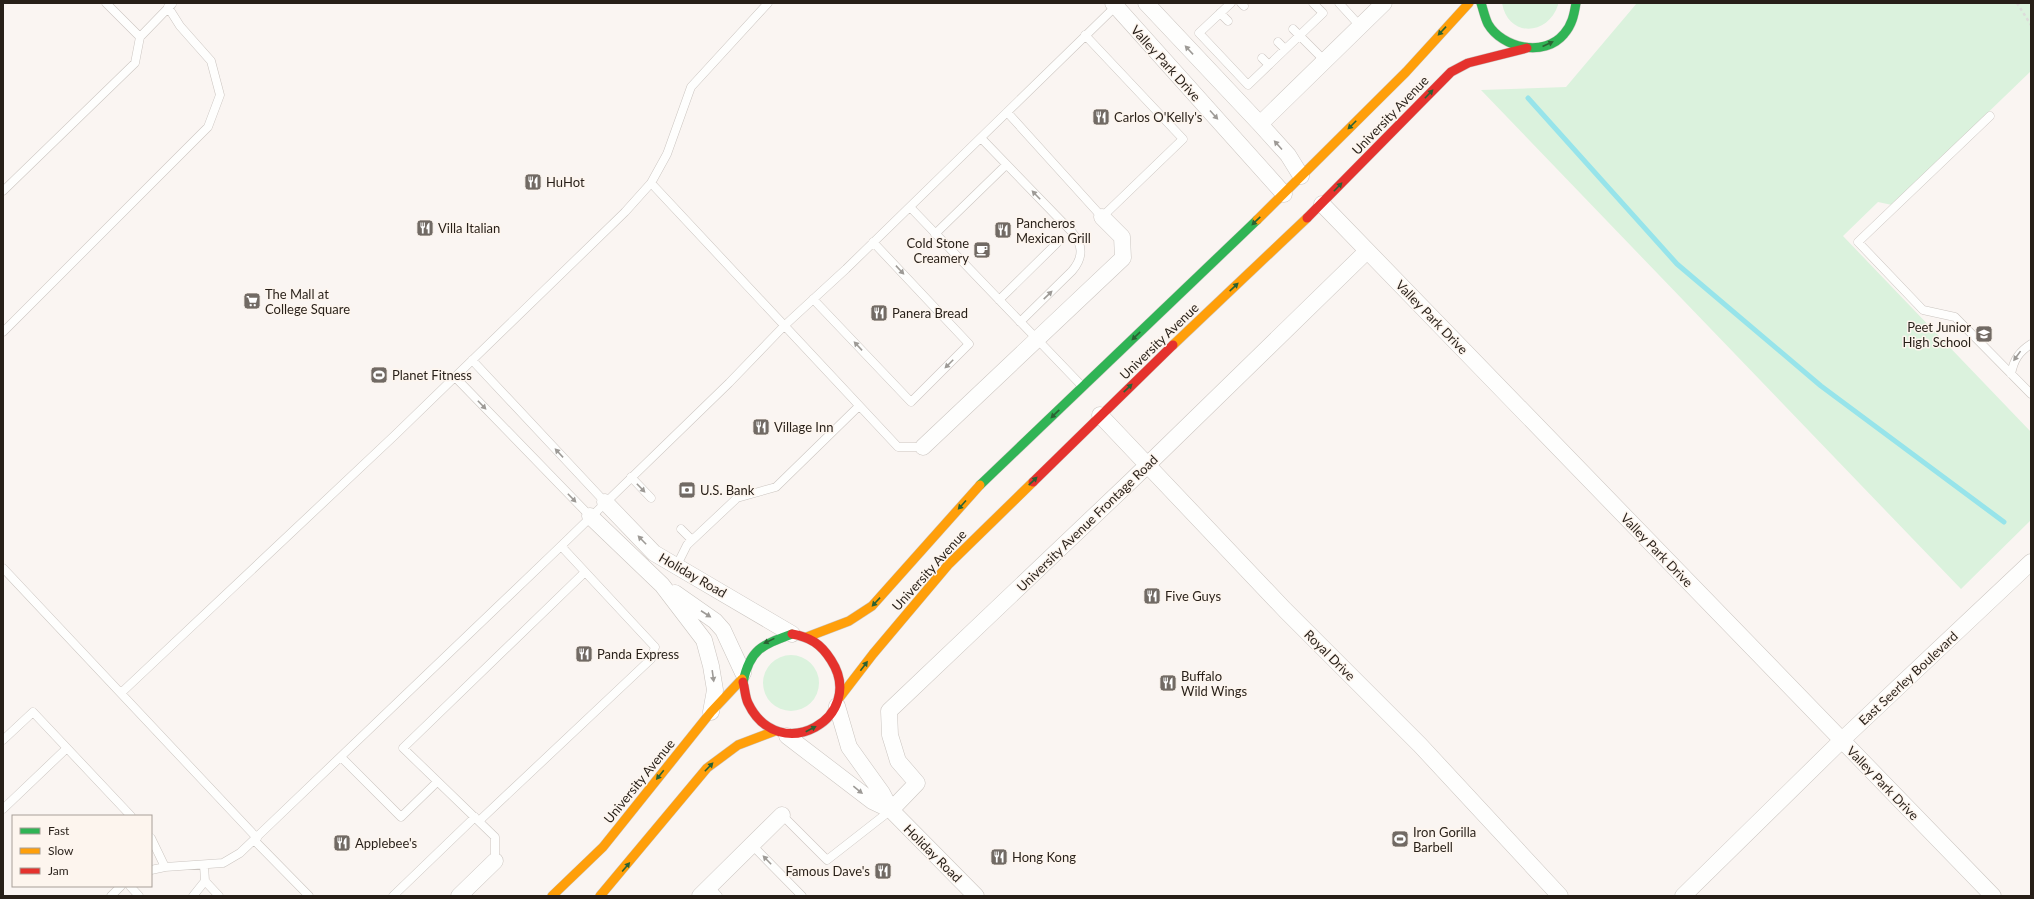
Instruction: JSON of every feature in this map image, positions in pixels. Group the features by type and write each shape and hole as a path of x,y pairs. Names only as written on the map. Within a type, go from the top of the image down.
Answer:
{"main road":[{"name":"University Avenue","path":"1301,176 1406,72 1469,3"},
{"path":"1481,3 1484,17 1491,30 1501,39 1513,46 1527,48"},
{"name":"University Avenue","path":"838,702 873,654 948,565 1100,409 1206,313 1322,204 1451,72 1468,63 1527,48 1542,47 1555,41 1566,31 1580,6"},
{"path":"1286,199 1301,176"},
{"name":"University Avenue","path":"800,636 846,624 860,617 872,606 980,485 1182,292 1286,199"},
{"path":"1162,324 1182,292"},
{"path":"1206,313 1215,293"},
{"path":"600,896 707,768 724,752 737,744 781,734 810,731 825,720 838,702 840,682 835,664 824,649 800,636 777,637 763,644 752,656 743,676 744,696 750,710 760,721 781,734"},
{"name":"University Avenue","path":"552,896 603,846 711,712 743,676"},
{"path":"560,896 572,877"}],"street":[{"name":"Valley Park Drive","path":"1146,3 1288,155 1301,176"},
{"path":"1260,124 1384,3"},
{"name":"Valley Park Drive","path":"1116,4 1286,199"},
{"name":"Valley Park Drive","path":"1322,204 1993,896"},
{"path":"923,447 1123,258 1122,237 1102,217"},
{"name":"University Avenue Frontage Road","path":"891,810 917,783 898,761 890,735 889,711 1148,465 1367,251"},
{"name":"Royal Drive","path":"1100,409 1148,465 1285,610 1420,746 1560,896"},
{"name":"Holiday Road","path":"605,502 654,553 676,567 800,636"},
{"name":"Holiday Road","path":"590,516 662,585 704,640 711,666 715,690 711,712"},
{"name":"East Seerley Boulevard","path":"1683,896 1842,740 2031,562"},
{"name":"Holiday Road","path":"662,585 715,621 723,630 743,676"},
{"name":"Holiday Road","path":"838,702 849,747 882,793 891,810 976,896"},
{"name":"Holiday Road","path":"781,734 872,801 891,810"},
{"path":"709,893 752,845 782,815"},
{"path":"459,896 495,861"}],"lane":[{"path":"106,3 140,37"},
{"path":"121,693 455,377 625,212 651,183 667,154 691,87 768,3"},
{"path":"1231,3 1199,33 1248,85 1323,13 1313,3"},
{"path":"1339,3 1360,26"},
{"path":"152,870 165,867 223,863 240,853 256,839 561,546 784,326 910,207 1116,4"},
{"path":"3,191 135,62 140,37 170,5 180,26 211,61 220,95 208,126 3,332"},
{"path":"1220,13 1228,21"},
{"path":"1294,29 1325,61"},
{"path":"1007,112 1102,217 1183,138 1085,35"},
{"path":"1278,42 1285,49"},
{"path":"1262,58 1269,65"},
{"path":"1990,116 1858,242 1923,310 1955,317 2031,394"},
{"path":"981,138 1078,240 1081,249 1078,264 1020,322"},
{"path":"935,234 1006,164"},
{"path":"651,183 898,447 923,447"},
{"path":"910,207 1083,387"},
{"path":"813,299 911,402 970,344 873,242"},
{"path":"999,300 1057,243"},
{"path":"2011,374 2013,362 2020,351 2031,344"},
{"path":"472,360 605,502"},
{"path":"455,377 590,516"},
{"path":"676,567 687,545 737,498 776,487 859,406"},
{"path":"631,477 651,498"},
{"path":"681,529 692,540"},
{"path":"393,896 651,659 655,647 561,546"},
{"path":"3,568 309,896"},
{"path":"495,861 495,837 403,748 585,572"},
{"path":"3,740 33,712 129,815"},
{"path":"3,809 67,748"},
{"path":"341,757 401,817 437,782"},
{"path":"782,815 827,860 891,810"},
{"path":"152,840 165,867"},
{"path":"752,845 802,896"},
{"path":"204,865 205,881 219,896"},
{"path":"193,896 205,881"},
{"path":"111,896 120,887"},
{"path":"131,887 139,896"}],"path":[{"path":"2017,3 2031,25"}],"green space":[{"path":"1502,3 1558,3 1558,5 1553,15 1546,23 1528,29 1520,27 1512,22 1506,14"},
{"path":"1637,3 2031,3 2031,71 1892,205 1878,202 1843,236 2031,432 2031,520 1961,589 1481,90 1566,87"},
{"path":"791,655 802,657 811,663 817,672 819,683 817,694 811,703 802,709 791,711 780,709 771,703 765,694 763,683 765,672 771,663 780,657"}],"waterway":[{"path":"1528,98 1677,264 1821,386 2004,522"}],"traffic: fast":[{"path":"1481,3 1488,24 1494,32 1513,44 1535,48 1546,46 1556,41 1564,34 1572,20 1576,3"},
{"path":"980,485 1257,220"},
{"path":"743,682 749,662 759,650 765,645 792,634"}],"traffic: slow":[{"path":"1257,220 1406,72 1469,3"},
{"path":"1173,345 1307,218"},
{"path":"840,697 873,654 948,565 1033,482"},
{"path":"807,637 849,621 872,606 980,485"},
{"path":"552,896 603,847 711,712 742,679"},
{"path":"600,896 707,768 738,745 775,731"}],"traffic: jam":[{"path":"1307,218 1451,72 1468,63 1527,48"},
{"path":"1033,482 1173,345"},
{"path":"743,682 748,703 762,722 779,732 798,733 815,727 829,716 838,700 839,681 831,660 827,654 810,639 792,634"}],"place":[{"name":"Carlos O'Kelly's","path":"1101,117"},
{"name":"HuHot","path":"533,182"},
{"name":"Villa Italian","path":"425,228"},
{"name":"Pancheros Mexican Grill","path":"1003,230"},
{"name":"Cold Stone Creamery","path":"982,250"},
{"name":"The Mall at College Square","path":"252,301"},
{"name":"Panera Bread","path":"879,313"},
{"name":"Peet Junior High School","path":"1984,334"},
{"name":"Planet Fitness","path":"379,375"},
{"name":"Village Inn","path":"761,427"},
{"name":"U.S. Bank","path":"687,490"},
{"name":"Five Guys","path":"1152,596"},
{"name":"Panda Express","path":"584,654"},
{"name":"Buffalo Wild Wings","path":"1168,683"},
{"name":"Iron Gorilla Barbell","path":"1400,839"},
{"name":"Applebee's","path":"342,843"},
{"name":"Hong Kong","path":"999,857"},
{"name":"Famous Dave's","path":"883,871"}]}
